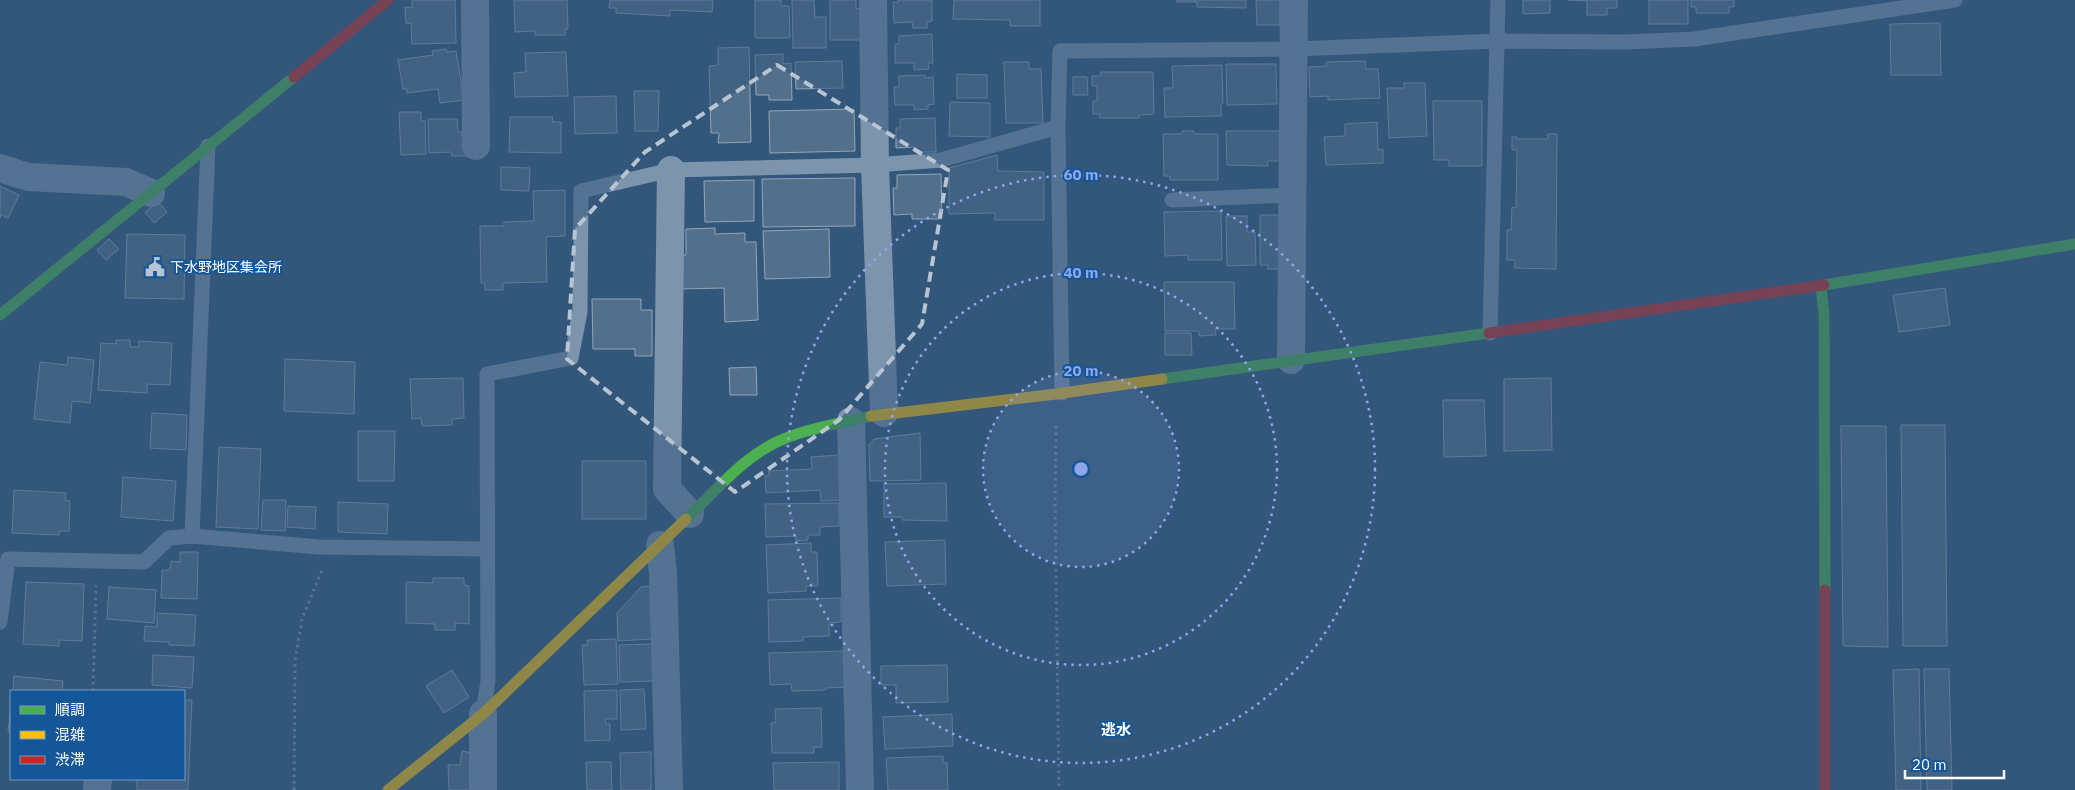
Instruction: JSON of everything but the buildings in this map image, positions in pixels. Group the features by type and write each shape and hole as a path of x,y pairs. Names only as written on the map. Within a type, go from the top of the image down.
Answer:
{"street":[{"path":"0,315 388,0"},
{"path":"475,0 476,146"},
{"path":"873,0 875,165 884,413"},
{"path":"1291,360 1294,0"},
{"path":"0,168 28,177 126,182 151,193"},
{"path":"671,170 667,489 690,514"},
{"path":"388,790 483,714 743,465 760,452 785,438 884,413 1059,393 1490,334 1821,286 2075,244"},
{"path":"1821,286 1824,314 1826,790"},
{"path":"850,421 860,790"},
{"path":"660,544 663,573 669,790"},
{"path":"483,714 483,790"}],"lane":[{"path":"1490,334 1498,0"},
{"path":"1059,393 1058,127 1060,52 1295,50 1498,41 1626,42 1694,39 1955,0"},
{"path":"483,714 488,681 487,374 571,358 580,312 581,191 671,170 875,165 941,160 1058,127"},
{"path":"192,536 208,146"},
{"path":"1172,200 1293,195"},
{"path":"0,622 8,559 144,562 169,538 192,536 332,547 487,549"}],"path":[{"path":"1059,393 1055,502 1059,790"},
{"path":"294,790 295,661 302,619 332,547"},
{"path":"93,690 97,562"}],"highlighted area":[{"path":"777,65 948,170 922,324 839,420 735,492 567,359 575,229 645,152"}],"traffic: fast":[{"path":"0,315 294,77"},
{"path":"1824,285 2075,244"},
{"path":"1821,286 1824,314 1825,590"},
{"path":"1162,379 1489,333"},
{"path":"686,519 732,474 771,445 807,431 871,416"}],"traffic: slow":[{"path":"871,416 1056,394 1162,379"},
{"path":"388,790 483,714 686,519"}],"traffic: jam":[{"path":"294,77 388,0"},
{"path":"1489,333 1824,285"},
{"path":"1825,590 1825,790"}],"place":[{"name":"下水野地区集会所","path":"155,267"}],"district":[{"name":"逃水","path":"1116,729"}]}
